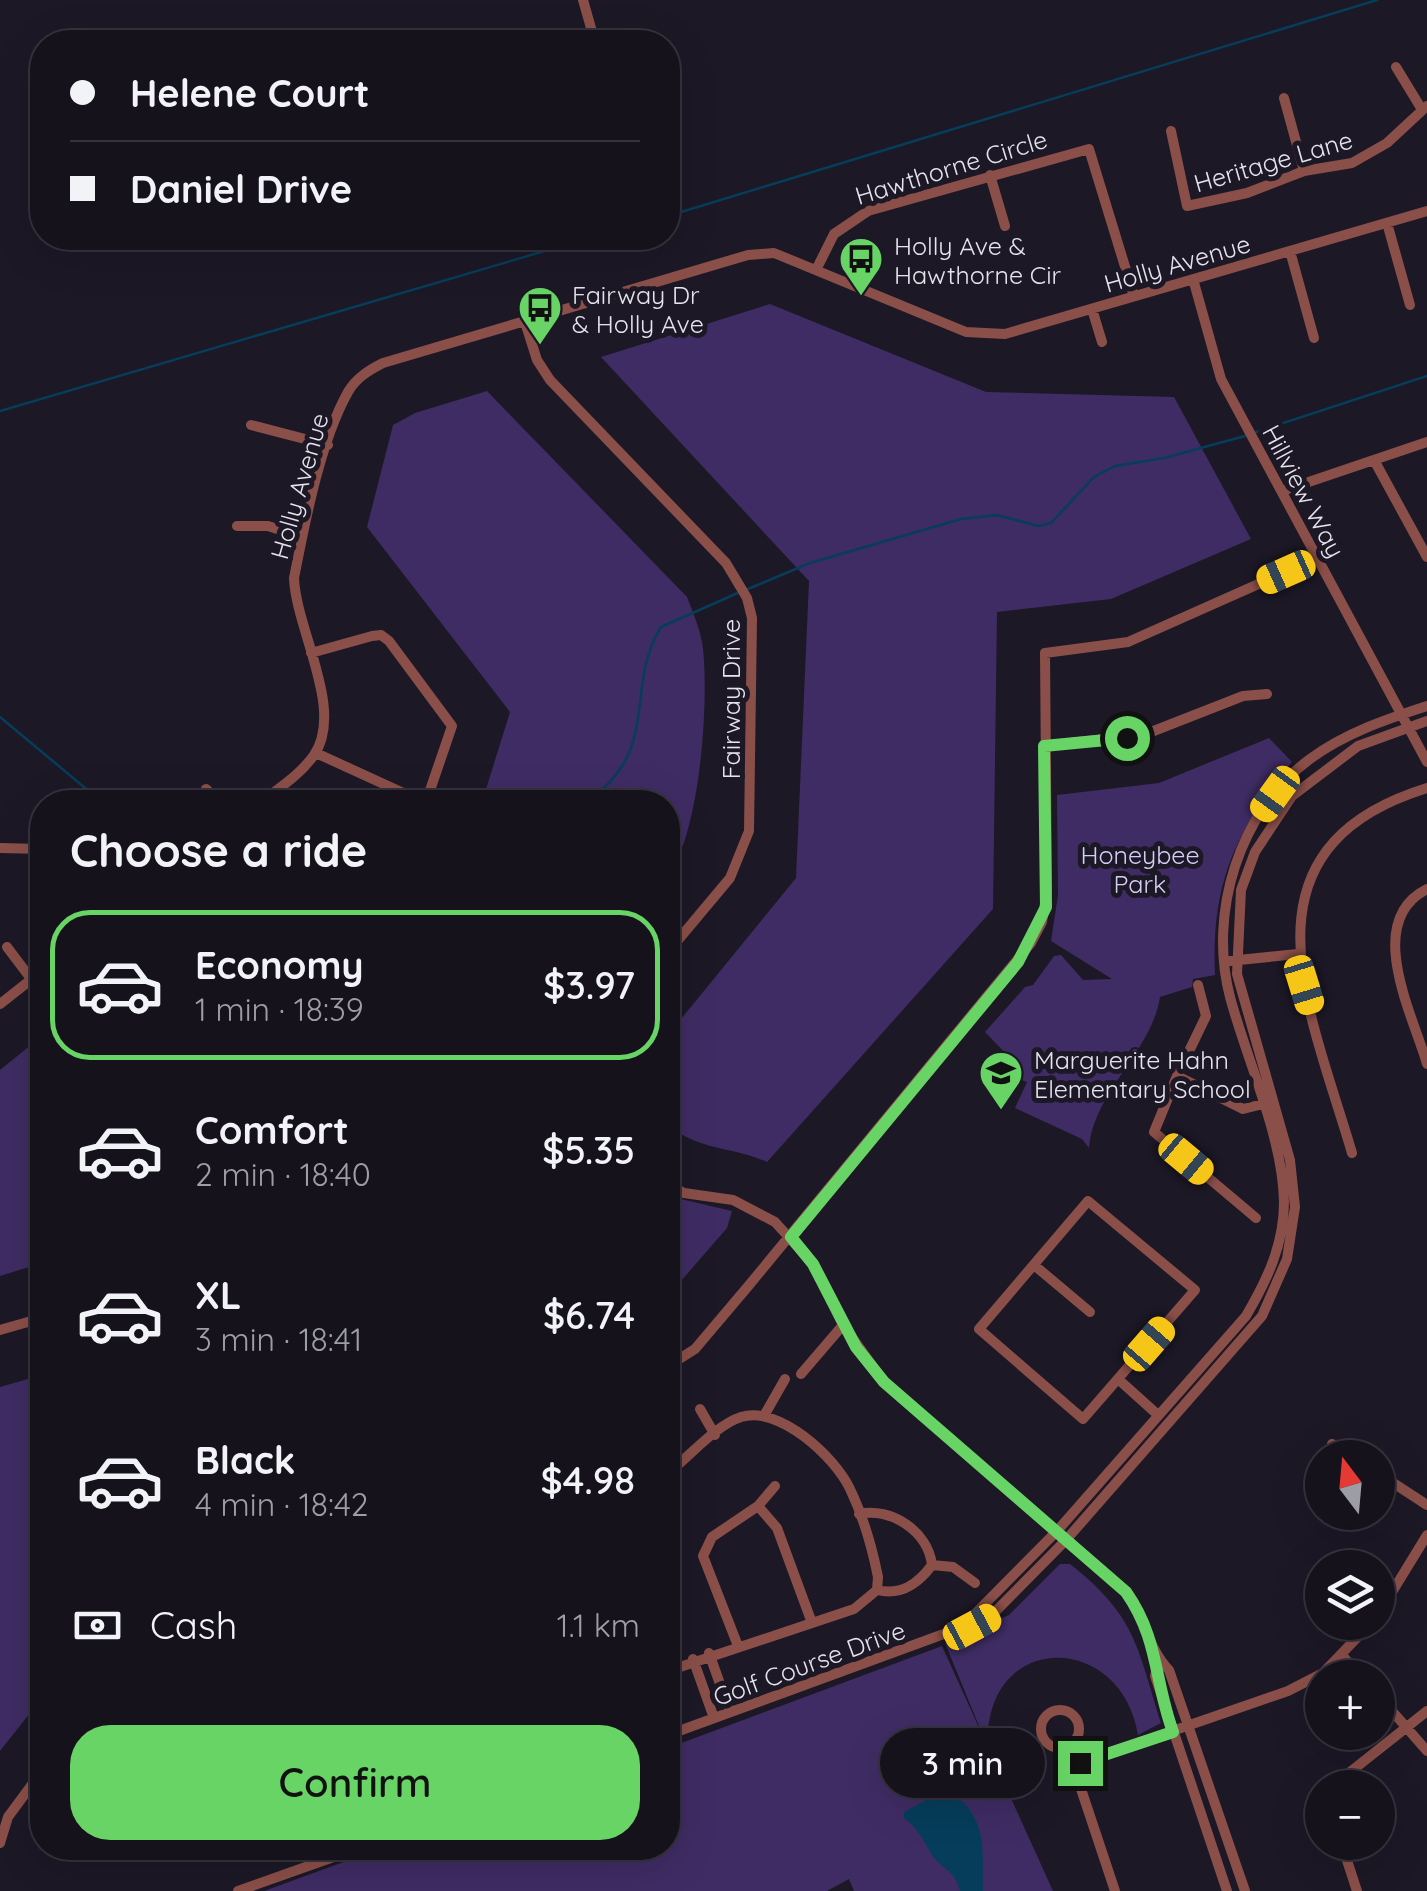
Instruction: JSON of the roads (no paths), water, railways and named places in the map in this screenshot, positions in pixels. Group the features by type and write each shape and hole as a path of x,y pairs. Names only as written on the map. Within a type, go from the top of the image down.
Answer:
{"street":[{"path":"584,0 592,30"},
{"path":"1396,67 1424,107"},
{"path":"1284,98 1304,170"},
{"name":"Heritage Lane","path":"1171,131 1187,206 1247,193 1304,170 1352,163 1373,153 1424,107"},
{"name":"Hawthorne Circle","path":"817,268 834,234 849,220 990,175 1089,149 1134,296"},
{"path":"990,175 1005,226"},
{"name":"Holly Avenue","path":"316,752 325,723 295,600 302,537 347,393 369,370 748,255 774,253 966,332 986,336 1427,211"},
{"path":"1387,223 1410,305"},
{"path":"1290,251 1314,338"},
{"name":"Hillview Way","path":"1193,279 1222,378 1427,762"},
{"path":"1092,309 1102,342"},
{"name":"Fairway Drive","path":"525,322 537,360 550,380 738,580 747,598 753,639 750,831 730,878 680,938"},
{"path":"251,425 328,445"},
{"path":"1282,491 1427,442"},
{"path":"1374,460 1423,542 1427,557"},
{"path":"236,526 268,526 302,537"},
{"path":"680,1358 695,1348 791,1237 1018,962 1042,922 1048,891 1045,653 1128,642 1317,558"},
{"path":"310,653 382,635 452,726 429,790"},
{"path":"1044,746 1146,734 1243,696 1267,694"},
{"name":"Golf Course Drive","path":"1061,1536 1158,1415 1246,1316 1268,1277 1284,1202 1267,1103 1230,961 1231,884 1238,856 1258,818 1308,760 1367,727 1427,706"},
{"name":"Golf Course Drive","path":"1230,961 1241,890 1255,852 1276,816 1320,771 1358,746 1427,721"},
{"path":"274,790 316,752 399,790"},
{"path":"1352,1153 1298,954 1304,899 1327,852 1369,812 1427,788"},
{"path":"0,848 30,848"},
{"path":"1427,890 1402,911 1394,945 1427,1064"},
{"path":"7,947 30,977"},
{"path":"1230,961 1298,954"},
{"path":"0,1004 30,982"},
{"path":"1198,985 1206,1016 1154,1132 1256,1218"},
{"path":"1177,1076 1244,1109 1267,1103"},
{"name":"Golf Course Drive","path":"680,1731 963,1626 1061,1536 1243,1340 1274,1295 1288,1259 1295,1207 1290,1160 1267,1103"},
{"path":"680,1190 734,1200 765,1216 791,1237 813,1264 843,1325 884,1382 1126,1592 1141,1613 1159,1660 1155,1676 1181,1729 1245,1891"},
{"path":"1088,1201 1196,1290 1118,1380 1083,1419 979,1329 1088,1201"},
{"path":"1034,1265 1090,1312"},
{"path":"0,1330 30,1321"},
{"path":"801,1374 843,1325"},
{"path":"764,1414 786,1379"},
{"path":"1118,1380 1158,1415"},
{"path":"700,1409 715,1435"},
{"path":"680,1463 738,1417 764,1414 835,1465 872,1550 877,1590"},
{"path":"1395,1484 1427,1505"},
{"path":"738,1646 702,1556 712,1537 758,1506 775,1486"},
{"path":"758,1506 777,1528 812,1623"},
{"path":"859,1514 884,1512 896,1516 924,1541 932,1565"},
{"path":"1395,1587 1427,1534"},
{"path":"932,1565 953,1568 974,1583"},
{"path":"680,1666 854,1608 877,1590 896,1593 917,1582 932,1565"},
{"path":"1080,1763 1288,1691 1323,1673 1356,1640"},
{"path":"709,1653 730,1712"},
{"path":"1342,1656 1346,1660"},
{"path":"693,1660 714,1718"},
{"path":"1352,1770 1427,1711"},
{"path":"1395,1713 1427,1751"},
{"path":"1181,1729 1227,1891"},
{"path":"1071,1744 1080,1763 1077,1777 1115,1891"},
{"path":"0,1843 8,1818 30,1788"},
{"path":"238,1891 325,1860"},
{"path":"1347,1860 1357,1891"}],"water":[{"path":"932,1797 962,1801 976,1821 982,1843 983,1891 960,1891 953,1876 904,1818 904,1812"}],"waterway":[{"path":"680,212 1377,0"},
{"path":"0,411 548,250"},
{"path":"1253,433 1427,376"},
{"path":"748,589 810,563 961,519 997,515 1038,526 1051,523 1094,477 1115,466 1164,458 1245,436"},
{"path":"600,790 625,761 634,740 644,673 661,627 740,592"},
{"path":"0,717 88,790"}],"place":[{"name":"Holly Ave & Hawthorne Cir","path":"861,297"},
{"name":"Fairway Dr & Holly Ave","path":"540,346"},
{"name":"Marguerite Hahn Elementary School","path":"1001,1111"}],"park label":[{"name":"Honeybee Park","path":"1140,868"}]}
